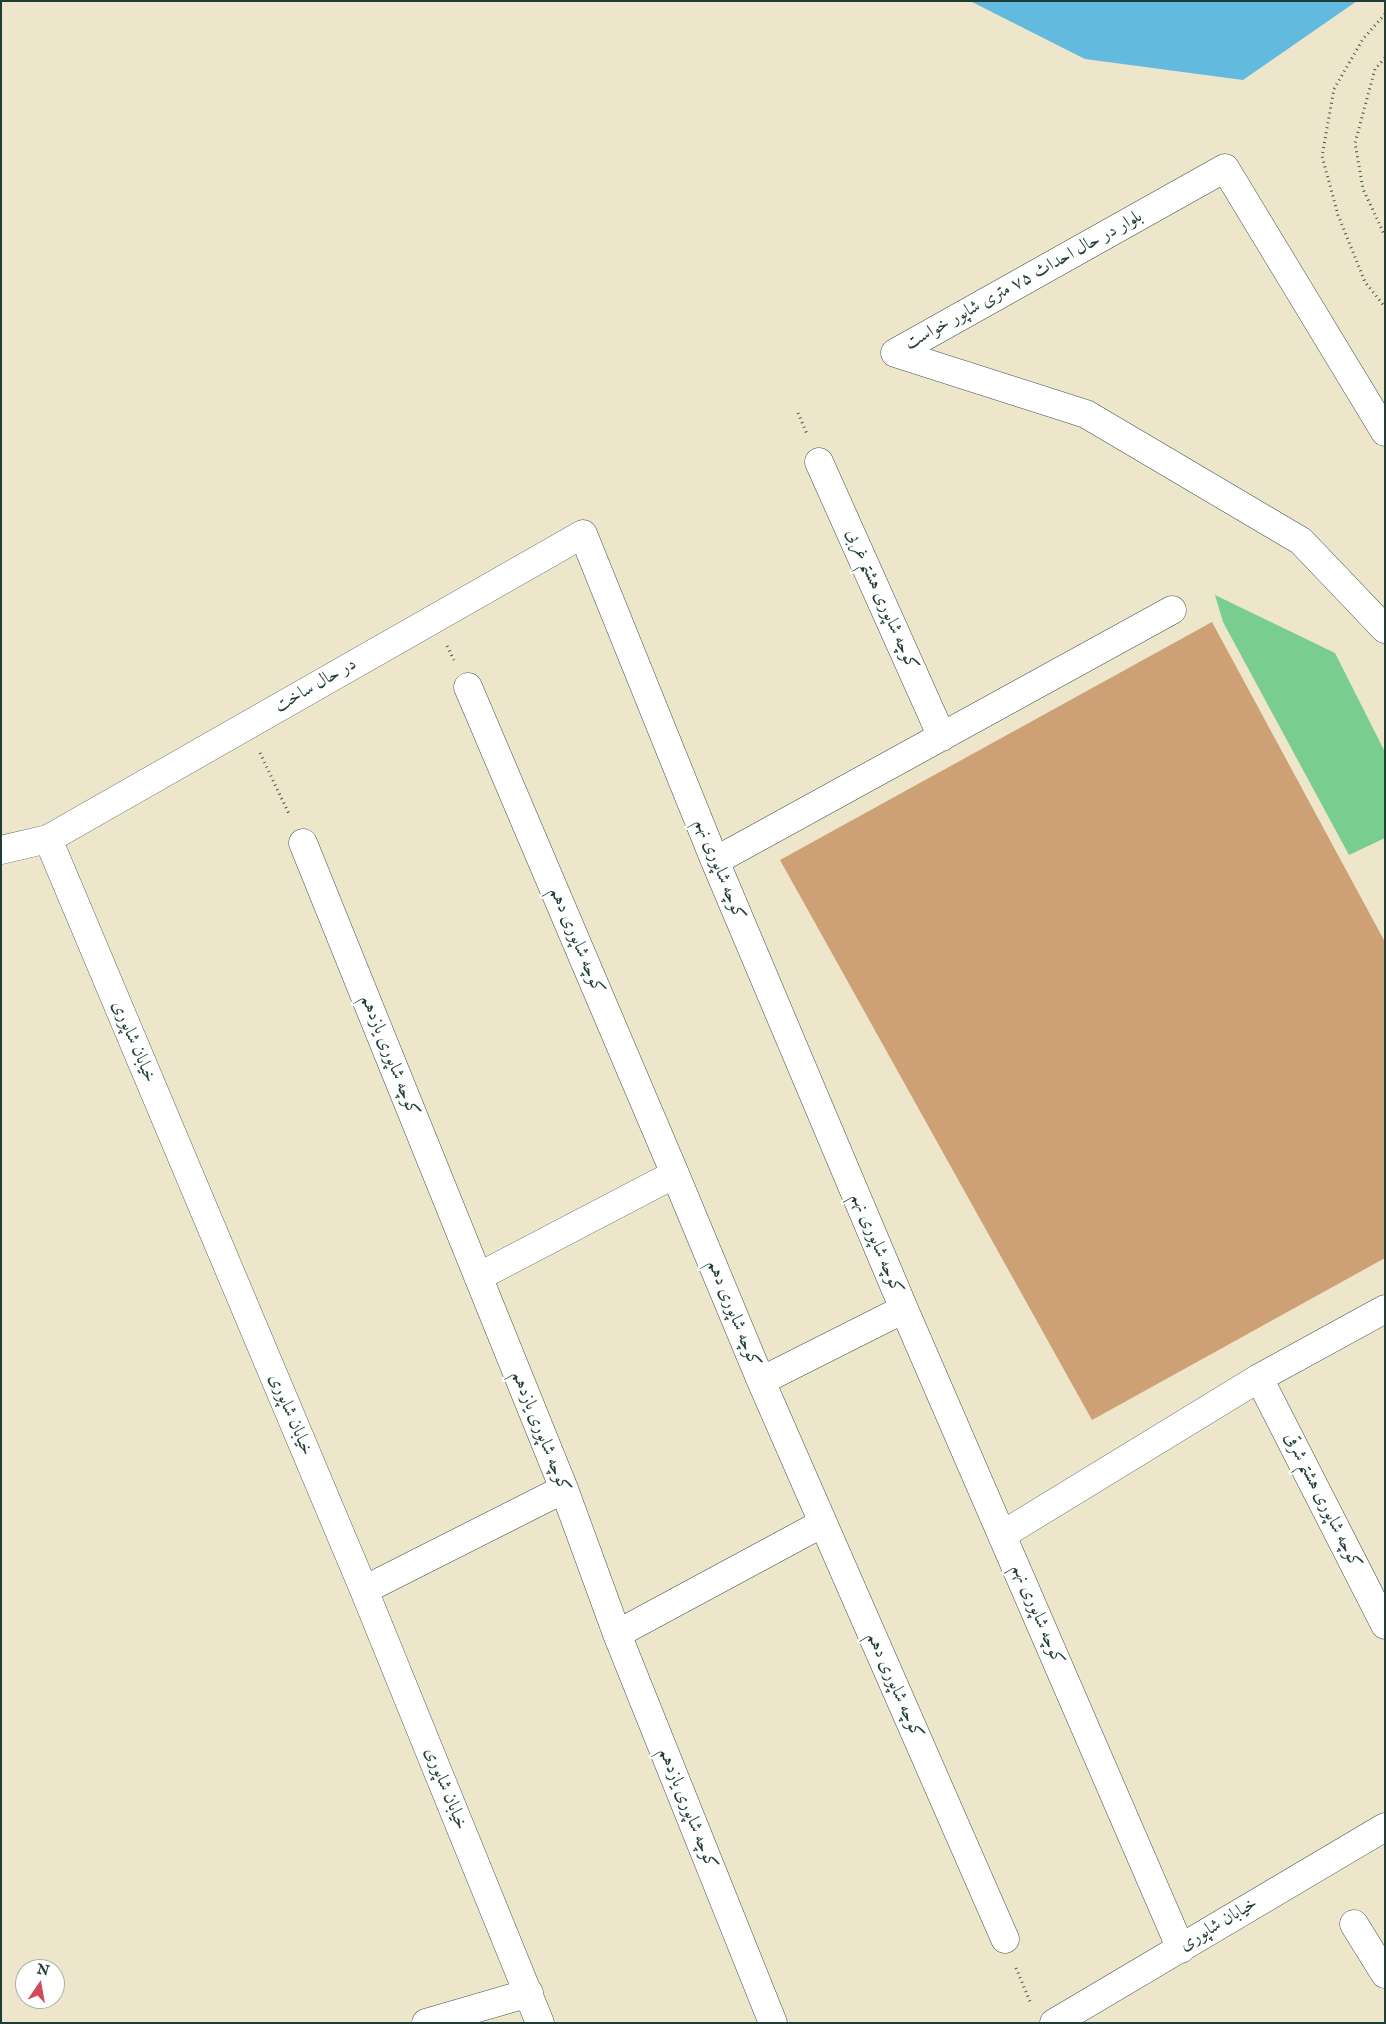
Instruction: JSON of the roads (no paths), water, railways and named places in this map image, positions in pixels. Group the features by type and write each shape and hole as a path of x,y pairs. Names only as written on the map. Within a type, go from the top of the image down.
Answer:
{"street":[{"name":"بلوار در حال احداث ۷۵ متری شاپور خواست","path":"1385,432 1225,168 895,353 1086,414 1301,541 1385,629"},
{"name":"کوچه شاپوری هشتم غربی","path":"820,462 942,737"},
{"name":"در حال ساخت","path":"1,850 48,839 583,534"},
{"name":"کوچه شاپوری نهم","path":"583,534 715,861 904,1310 1181,1948"},
{"path":"715,861 1172,610"},
{"name":"کوچه شاپوری دهم","path":"468,687 761,1381 1005,1939"},
{"name":"خیابان شاپوری","path":"48,839 364,1590 540,2023"},
{"name":"کوچه شاپوری یازدهم","path":"302,843 564,1489 617,1634 772,2023"},
{"path":"478,1277 675,1174"},
{"path":"1002,1535 1260,1378 1385,1309"},
{"path":"761,1381 904,1310"},
{"name":"کوچه شاپوری هشتم شرقی","path":"1260,1378 1385,1624"},
{"path":"364,1590 564,1489"},
{"path":"617,1634 823,1523"},
{"name":"خیابان شاپوری","path":"1054,2023 1385,1827"},
{"path":"1354,1924 1385,1974"},
{"path":"426,2023 529,1993"}],"water":[{"path":"970,1 1357,1 1243,80 1085,59"}]}
